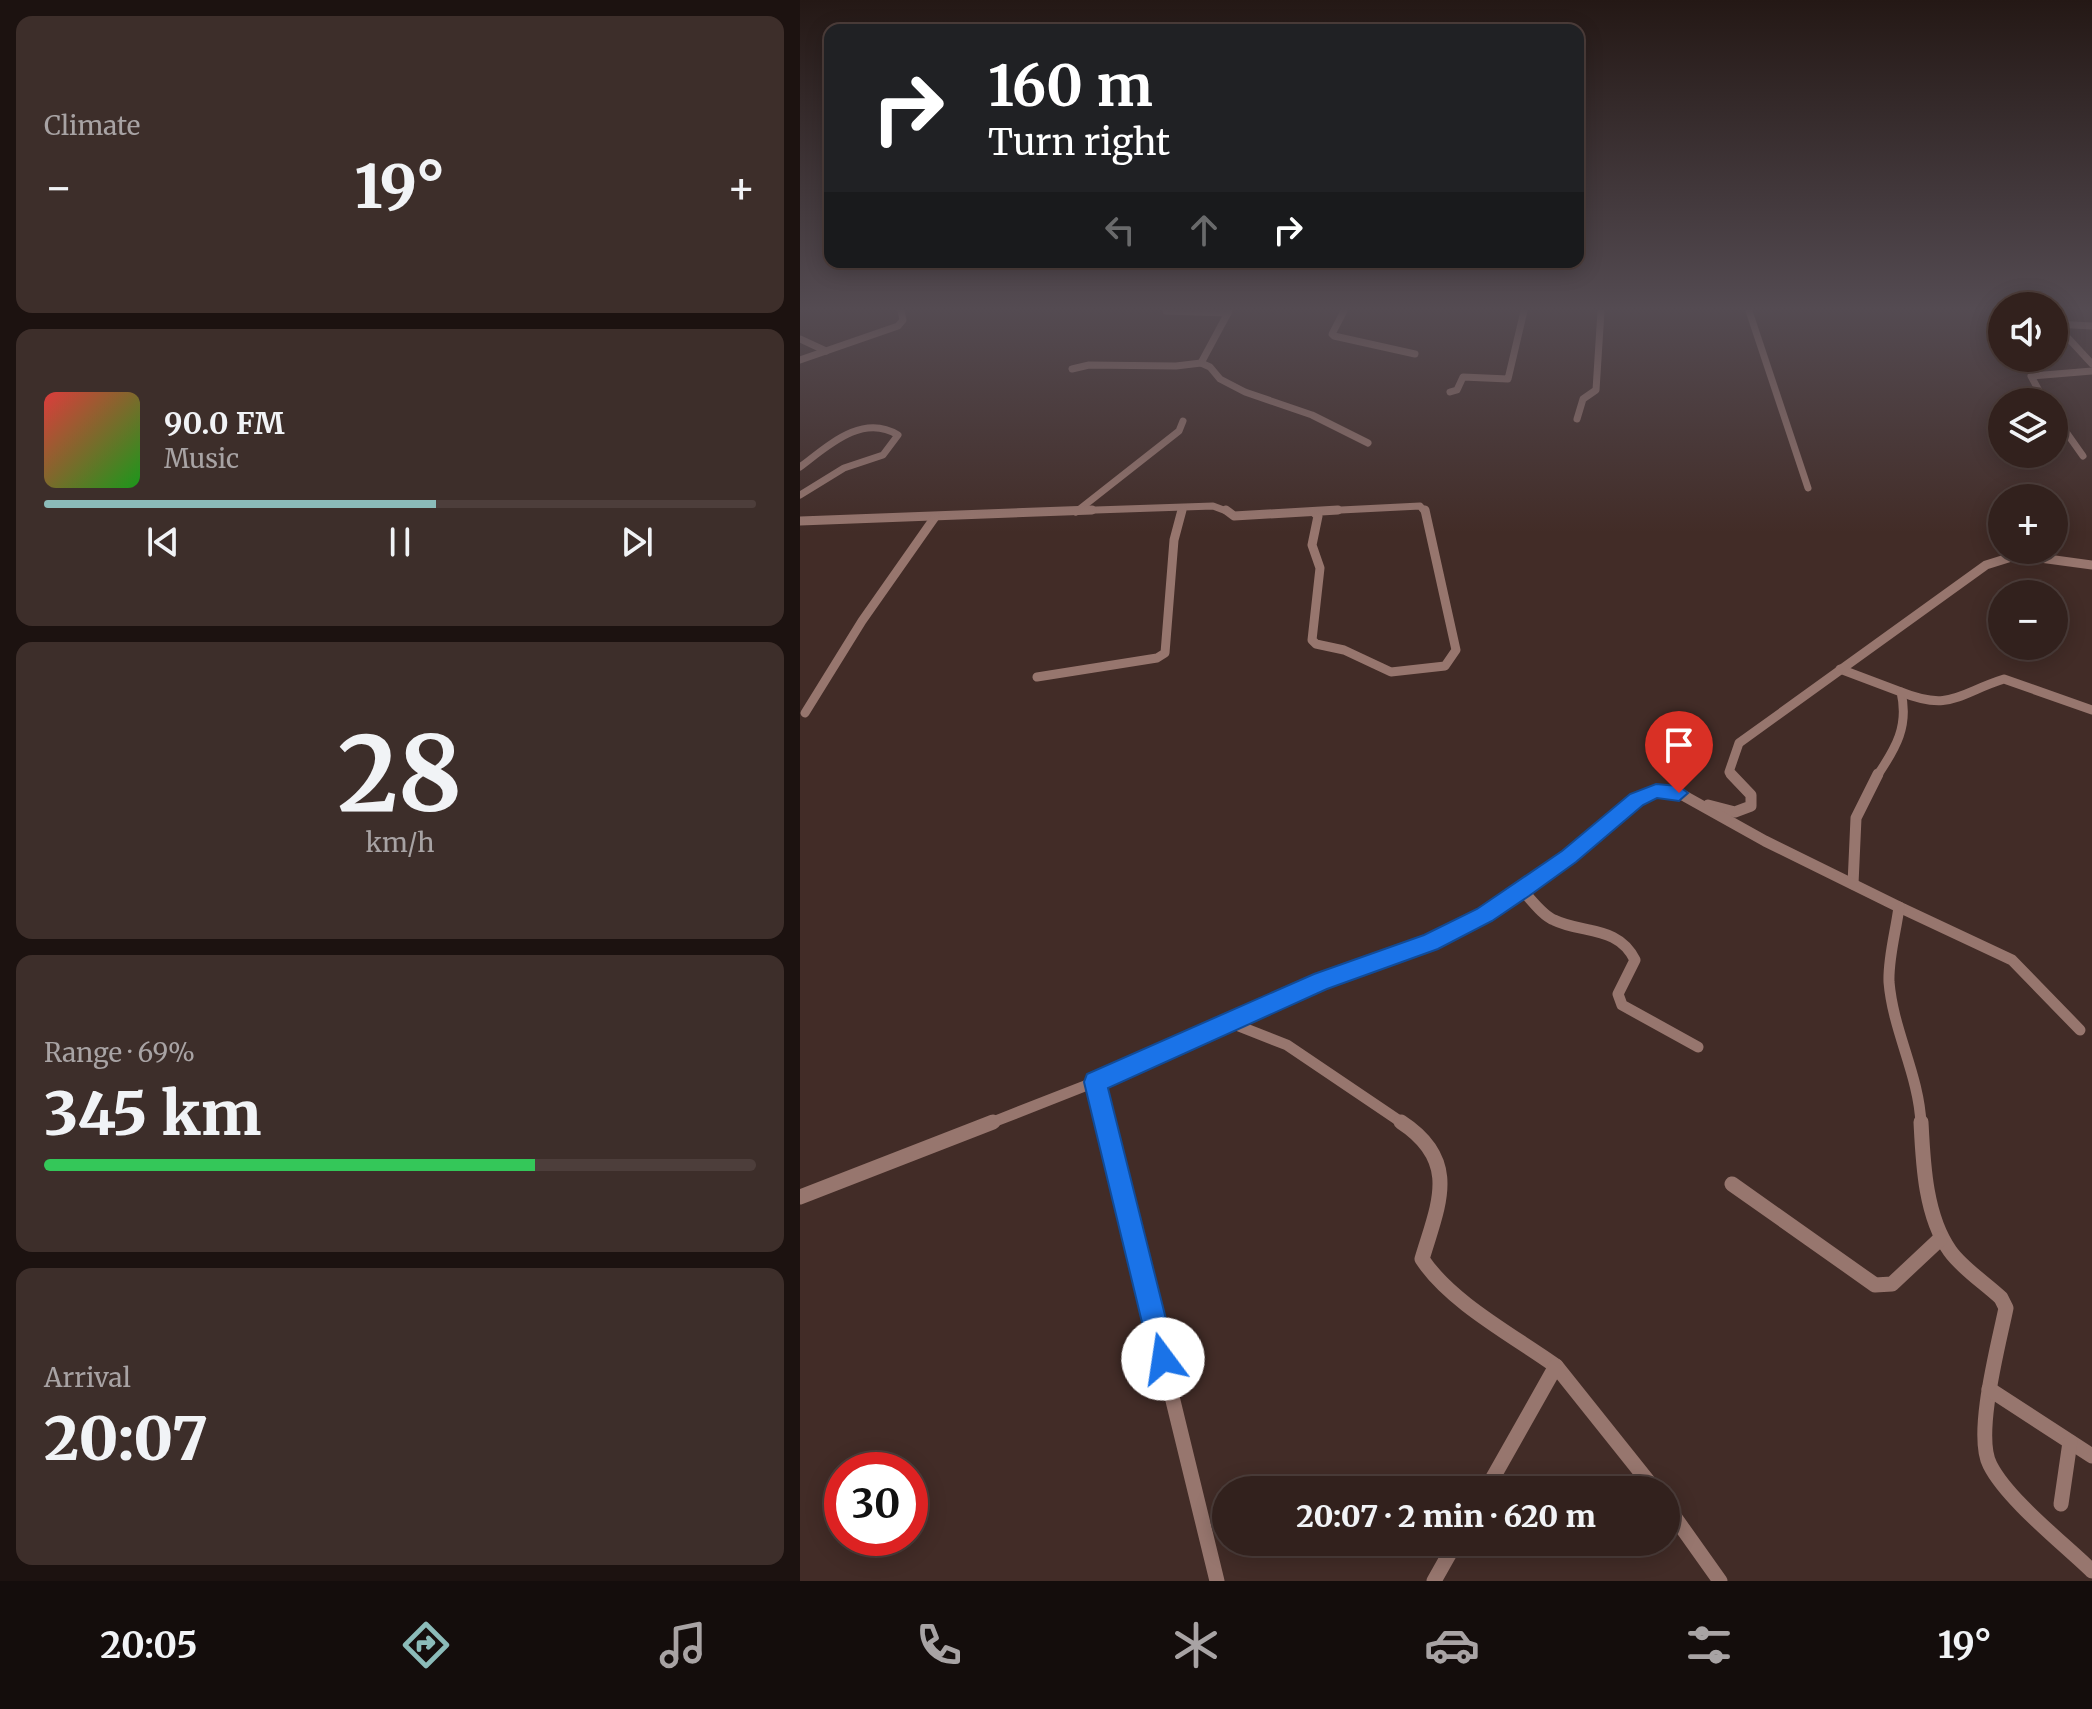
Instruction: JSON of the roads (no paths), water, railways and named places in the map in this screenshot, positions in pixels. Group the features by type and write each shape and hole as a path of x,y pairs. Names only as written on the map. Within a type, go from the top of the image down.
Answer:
{"street":[{"path":"1231,385 1312,415 1368,443"},
{"path":"1450,392 1457,390 1459,385"},
{"path":"1577,419 1583,399 1596,390 1596,385"},
{"path":"1774,385 1808,488"},
{"path":"1075,513 1179,431 1183,421"},
{"path":"800,467 863,427 886,429 898,435 883,455 844,468 800,495"},
{"path":"2068,435 2083,456"},
{"path":"800,521 1217,506 1234,516 1314,512 1423,507 1456,650 1445,666 1391,672 1344,650 1316,644 1312,640 1320,568 1312,545 1318,516 1314,512"},
{"path":"1037,677 1157,658 1165,653 1174,540 1183,508"},
{"path":"805,713 862,621 935,517"},
{"path":"1697,803 1733,812 1751,806 1751,795 1729,772 1739,743 1995,560 2018,555 2092,565"},
{"path":"1840,669 1922,702 1940,705 2004,679 2092,710"},
{"path":"1853,884 1858,810 1901,735 1906,711 1901,692"},
{"path":"800,1197 1095,1082 1321,981 1430,942 1485,915 1522,890 1569,857 1645,794 1668,790 2022,967 2080,1030"},
{"path":"1522,890 1553,920 1589,926 1630,950 1635,960 1618,994 1622,1005 1698,1047"},
{"path":"1899,907 1889,979 1896,1016 1918,1089 1923,1156 1940,1239 1951,1253 2001,1298 2006,1308 1989,1389 1986,1454 1990,1466 2010,1492 2092,1571"},
{"path":"1231,1023 1259,1029 1278,1038 1416,1132 1428,1146 1441,1184 1442,1197 1422,1259 1425,1269 1453,1293 1556,1366 1644,1476"},
{"path":"1095,1082 1217,1581"},
{"path":"1732,1184 1875,1285 1892,1284 1940,1239"},
{"path":"1494,1476 1556,1366"},
{"path":"1989,1389 2092,1456"},
{"path":"2061,1504 2070,1442"},
{"path":"1680,1525 1720,1581"},
{"path":"1434,1581 1448,1556"}]}
